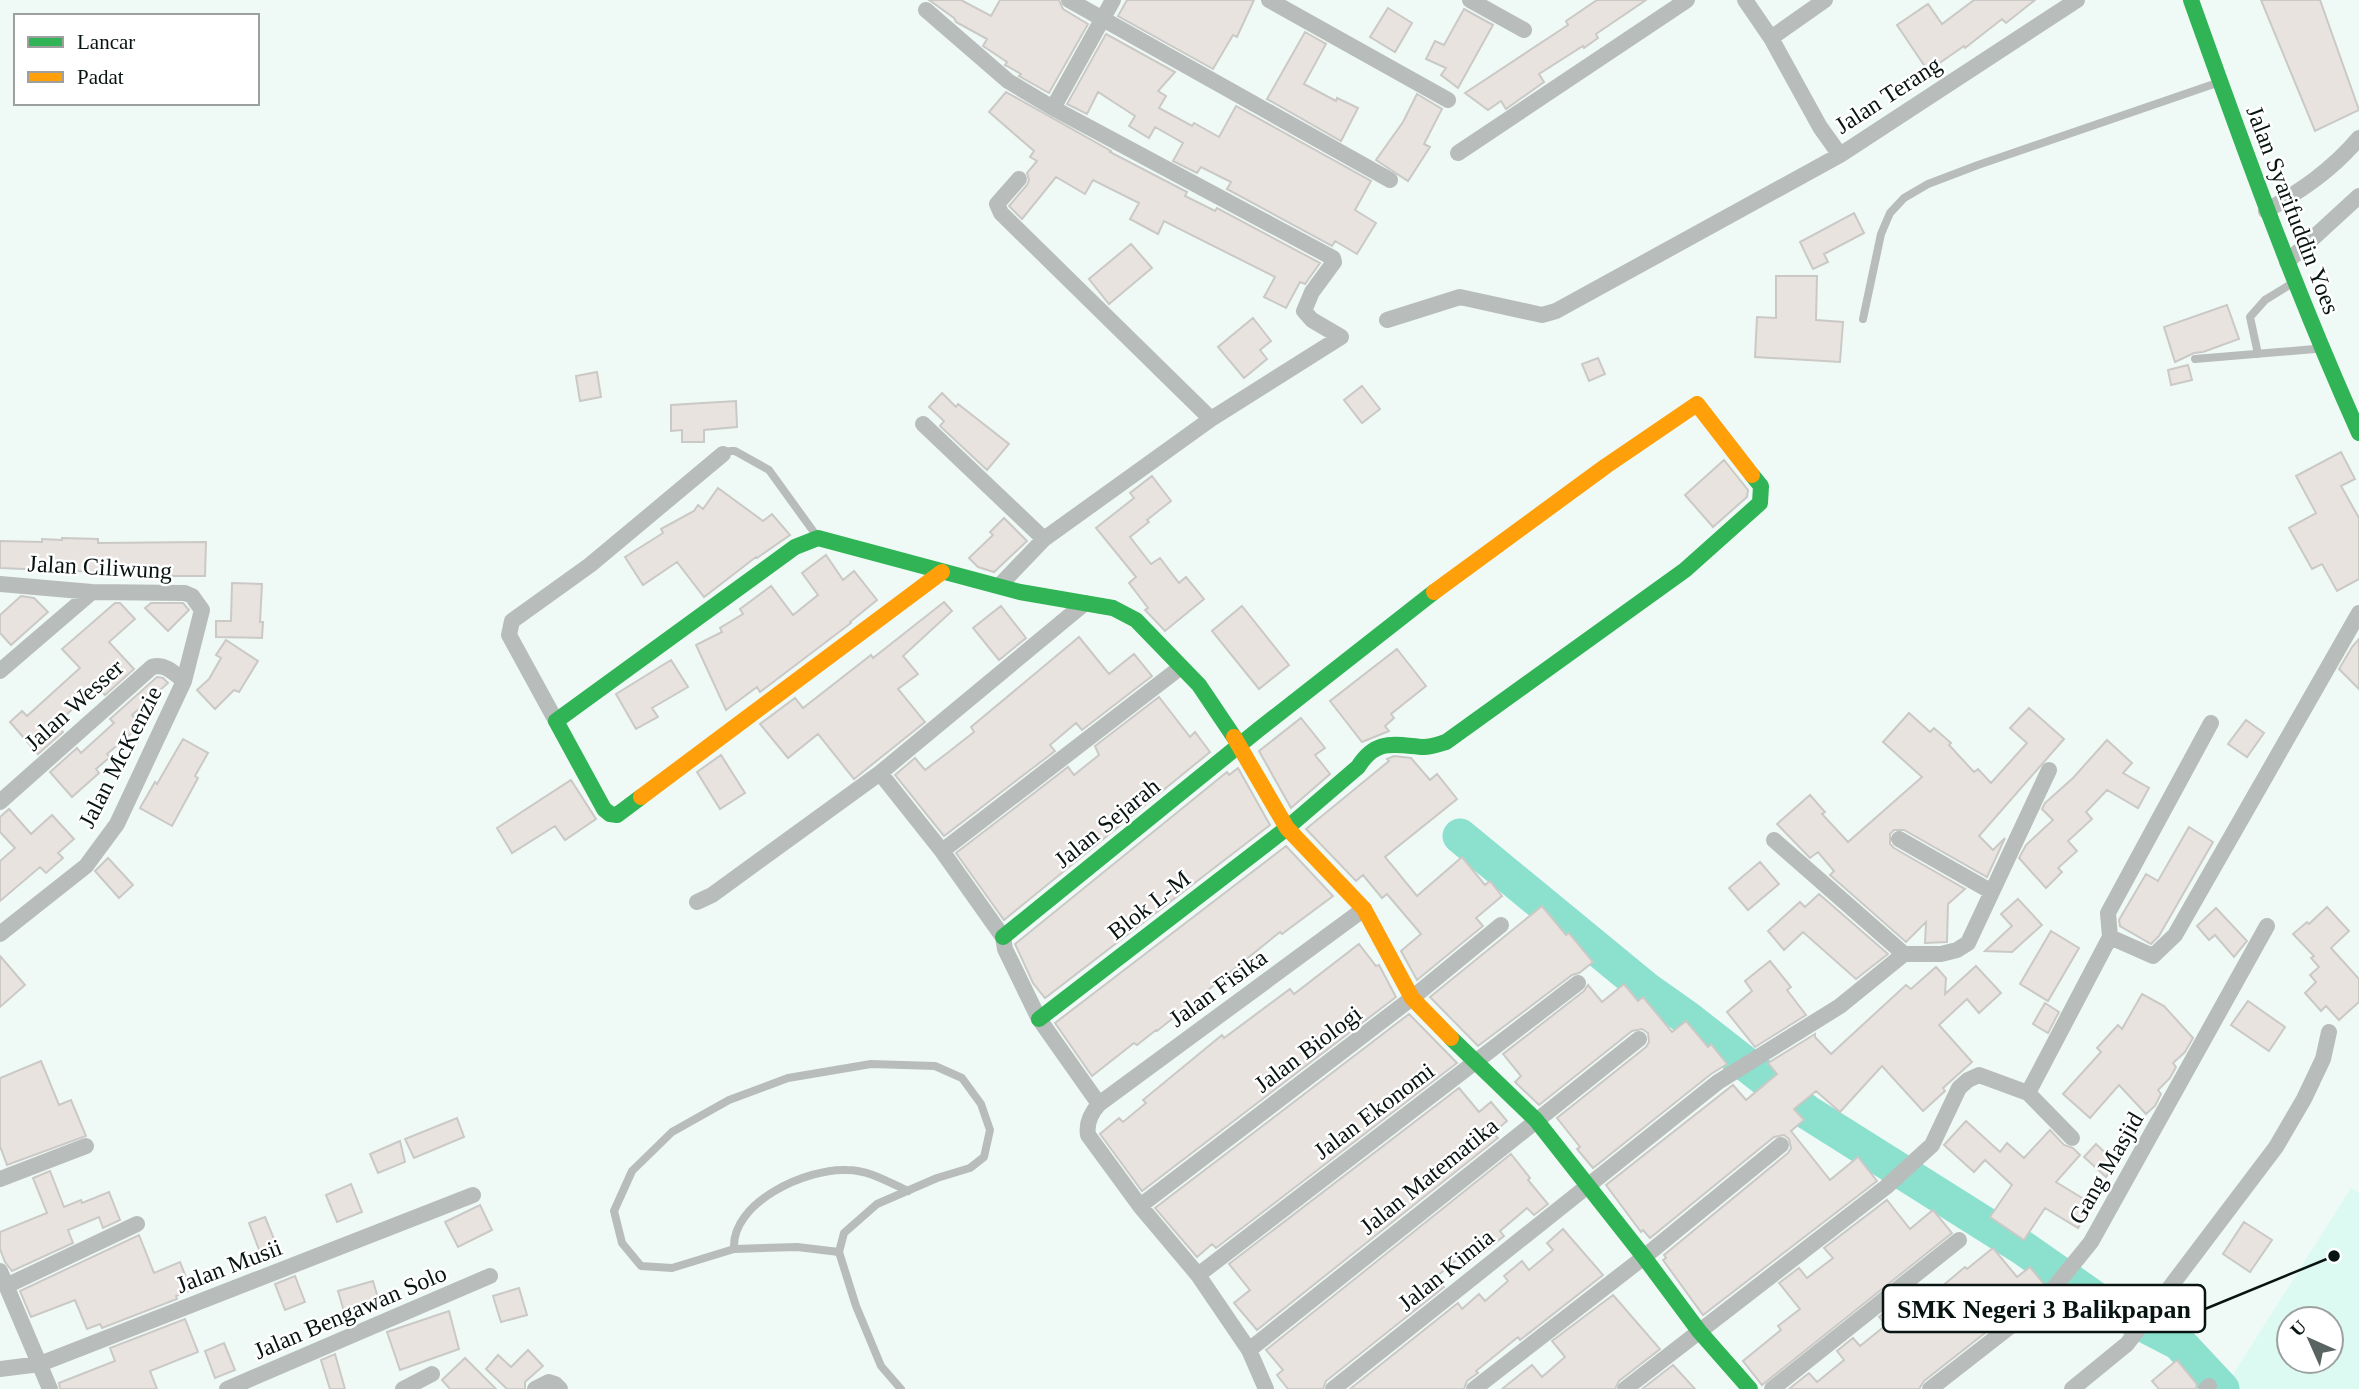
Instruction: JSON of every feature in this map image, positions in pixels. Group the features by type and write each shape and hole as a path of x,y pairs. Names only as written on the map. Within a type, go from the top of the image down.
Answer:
{"main road":[{"name":"Jalan Syarifuddin Yoes","path":"2191,0 2266,211 2321,349 2359,433"},
{"name":"Jalan Sejarah","path":"1003,937 1240,745 1461,572 1697,404 1761,486 1760,503 1685,570 1446,742"},
{"path":"942,572 617,815 604,809 556,721 795,547 818,538 999,586 1113,608 1136,620 1199,685 1240,745 1287,828 1364,909 1412,999 1536,1120 1699,1331 1750,1389"},
{"name":"Blok L-M","path":"1039,1019 1287,828 1375,749 1393,743 1427,747 1446,742"}],"street":[{"path":"1069,0 1391,180"},
{"path":"1053,108 1113,0"},
{"path":"1269,0 1447,100"},
{"path":"1470,0 1524,30"},
{"path":"1458,152 1687,0"},
{"name":"Jalan Terang","path":"1745,0 1771,38 1808,108 1840,155 2077,0"},
{"path":"1771,38 1825,0"},
{"path":"926,10 1008,80 1053,108 1334,260 1312,292 1304,311 1312,320 1341,337 1211,419 1044,539 999,586"},
{"path":"2266,211 2310,185 2347,153 2359,138"},
{"path":"1387,320 1460,297 1542,315 1556,311 1840,155"},
{"path":"1019,179 997,204 1001,213 1211,419"},
{"path":"2287,262 2359,196"},
{"path":"923,424 1044,539"},
{"path":"556,721 509,635 512,621 590,565 723,454"},
{"name":"Jalan Ciliwung","path":"0,584 92,592 185,593 192,596 202,610 184,681"},
{"path":"0,671 92,592"},
{"path":"697,902 712,895 880,773 1085,603"},
{"path":"2110,937 2153,956 2175,935 2359,613"},
{"name":"Jalan Wesser","path":"0,802 152,667 158,665 168,668 184,681"},
{"path":"942,850 1181,667"},
{"name":"Jalan McKenzie","path":"0,934 86,866 117,824 184,681"},
{"path":"2028,1093 2110,937 2108,913 2211,723"},
{"path":"1774,840 1905,954 1941,954 1957,950 1969,943 2049,769"},
{"path":"880,773 942,850 1003,937 1005,948 1039,1019 1099,1104 1089,1119 1088,1135 1140,1206 1198,1275 1249,1350 1266,1389"},
{"path":"1899,839 1992,892"},
{"name":"Jalan Fisika","path":"1099,1104 1364,909"},
{"name":"Jalan Biologi","path":"1140,1206 1412,999 1501,925"},
{"name":"Gang Masjid","path":"1930,1389 2044,1300 2091,1242 2267,926"},
{"name":"Jalan Kimia","path":"1334,1389 1718,1082 1840,1006 1905,954"},
{"name":"Jalan Ekonomi","path":"1198,1275 1578,983"},
{"path":"2072,1389 2127,1344 2276,1147 2323,1059 2329,1032"},
{"name":"Jalan Matematika","path":"1249,1350 1639,1039"},
{"path":"1625,1389 1886,1187 1932,1145 1959,1088 1968,1080 1979,1075 2028,1093 2072,1138"},
{"path":"1474,1389 1644,1257 1781,1145"},
{"path":"0,1179 86,1146"},
{"name":"Jalan Musii","path":"0,1369 40,1364 473,1195"},
{"path":"50,1389 3,1278 137,1224"},
{"path":"1772,1389 1959,1240"},
{"name":"Jalan Bengawan Solo","path":"227,1389 490,1276"},
{"path":"403,1389 432,1374"},
{"path":"535,1389 549,1382 560,1389"}],"lane":[{"path":"1863,318 1881,234 1890,214 1904,198 1928,184 1978,165 2220,81"},
{"path":"2258,354 2250,317 2265,300 2294,282"},
{"path":"2195,359 2321,349"},
{"path":"723,454 735,452 769,470 818,538"},
{"path":"839,1252 797,1247 734,1249 672,1268 641,1266 622,1243 614,1211 632,1171 672,1132 729,1100 788,1078 871,1064 935,1066 962,1077 981,1104 989,1130 984,1157 970,1168 877,1204 844,1233 839,1252 856,1306 881,1366 901,1389"},
{"path":"734,1249 733,1237 744,1217 771,1192 810,1174 846,1170 872,1174 908,1191"}],"shaded area":[{"path":"2351,1188 2359,1193 2359,1389 2226,1389 2275,1308 2275,1375 2345,1375 2345,1305 2277,1305"}],"building":[{"path":"929,0 961,0 991,16 1000,0 1059,0 1063,9 1088,24 1049,93 1019,76 1021,74 1005,65 1007,62 983,46 987,39 956,22"},
{"path":"1127,0 1254,0 1237,37 1233,35 1213,69 1118,16"},
{"path":"1597,0 1646,0 1596,34 1598,38 1584,48 1583,46 1539,74 1544,82 1506,109 1501,101 1488,110 1465,93 1568,25 1566,21"},
{"path":"1974,0 2035,0 2006,23 2002,19 1965,48 1964,46 1928,71 1897,25 1928,4 1942,24"},
{"path":"2261,0 2320,0 2359,110 2315,131"},
{"path":"1388,8 1412,23 1395,52 1370,37"},
{"path":"1464,9 1493,25 1458,88 1441,75 1446,68 1426,59 1435,41 1444,45"},
{"path":"1305,32 1326,44 1304,84 1336,101 1337,98 1358,108 1341,141 1267,99"},
{"path":"1106,34 1175,72 1158,91 1166,96 1159,108 1219,137 1236,106 1371,181 1355,210 1376,223 1357,254 1335,241 1332,246 1227,189 1231,182 1201,167 1197,173 1173,161 1183,143 1155,127 1149,138 1129,126 1135,116 1098,92 1087,114 1067,104"},
{"path":"1006,92 1110,152 1187,192 1185,196 1215,211 1217,208 1320,263 1305,284 1300,282 1286,308 1264,297 1275,277 1164,221 1158,234 1130,219 1139,203 1093,180 1085,194 1056,177 1022,219 1009,206 1027,185 1027,173 1037,161 1030,157 1034,151 989,112"},
{"path":"1417,94 1442,109 1424,144 1430,147 1408,181 1376,160 1403,122"},
{"path":"1854,213 1864,233 1824,254 1828,262 1813,269 1800,242"},
{"path":"1131,244 1152,268 1109,304 1089,279"},
{"path":"1776,276 1817,276 1816,320 1843,322 1840,362 1755,357 1757,317 1776,318"},
{"path":"2227,305 2239,339 2175,362 2164,327"},
{"path":"1253,318 1271,341 1260,350 1267,359 1244,378 1218,347"},
{"path":"1598,358 1605,374 1589,381 1582,364"},
{"path":"2188,365 2192,380 2171,385 2168,370"},
{"path":"597,372 601,397 580,401 576,376"},
{"path":"1362,386 1380,409 1362,423 1344,400"},
{"path":"942,393 956,407 958,404 1009,444 987,470 940,426 944,421 929,407"},
{"path":"736,401 737,427 704,430 704,442 682,442 682,430 671,431 671,405"},
{"path":"2341,452 2355,479 2341,486 2359,518 2359,579 2337,591 2322,564 2312,569 2289,528 2316,513 2296,476"},
{"path":"1724,460 1748,490 1747,497 1713,527 1685,495"},
{"path":"1152,476 1171,501 1130,537 1151,564 1160,558 1179,583 1186,577 1204,599 1165,631 1145,610 1148,608 1129,583 1136,577 1096,528 1134,498 1130,493"},
{"path":"718,488 763,521 772,514 790,535 704,597 677,562 643,585 625,557 663,533 661,529 694,511 698,505 703,509"},
{"path":"1004,518 1027,541 994,572 978,567 969,558 993,535 990,532"},
{"path":"42,539 98,539 98,543 206,542 205,576 144,576 151,570 97,569 97,572 0,568 0,541 42,542"},
{"path":"826,555 843,580 854,571 877,600 760,692 757,687 726,710 696,645 722,632 720,628 743,614 740,609 771,586 793,615 818,595 802,573"},
{"path":"232,583 262,584 262,638 216,637 216,621 231,621"},
{"path":"21,596 34,598 48,612 11,645 0,633 0,615"},
{"path":"944,602 952,611 903,656 918,674 898,689 925,722 854,779 818,734 788,758 760,724 795,698 803,708"},
{"path":"115,603 120,603 135,619 109,642 134,669 105,695 96,686 58,723 57,726 63,732 38,754 10,722 22,711 27,716 80,668 62,649"},
{"path":"151,603 183,603 189,610 168,631 145,608"},
{"path":"1001,606 1026,638 999,660 973,628"},
{"path":"1242,606 1289,665 1259,689 1212,631"},
{"path":"1079,637 1109,674 1134,654 1152,676 1082,730 1076,723 1050,745 1055,751 944,836 895,775 915,758 925,770 974,732 971,727"},
{"path":"2359,639 2359,689 2339,669"},
{"path":"226,640 258,661 239,692 234,690 215,709 197,690 209,679 221,658 216,655"},
{"path":"1397,649 1426,686 1391,714 1394,718 1385,726 1389,731 1362,742 1330,701"},
{"path":"671,660 688,687 652,708 658,717 636,729 616,694"},
{"path":"157,677 168,683 132,715 141,725 107,754 110,757 96,769 99,773 72,797 50,772 77,748 81,753 114,723 110,719"},
{"path":"1159,697 1190,737 1195,732 1210,752 1004,920 956,853 1068,767 1074,775 1099,755 1095,746"},
{"path":"2029,708 2064,739 1979,836 1993,850 2005,838 1987,877 1904,830 1894,830 1890,834 1890,844 1894,848 1965,889 1948,904 1947,942 1925,943 1926,922 1906,942 1830,875 1834,871 1818,852 1810,858 1777,824 1810,795 1825,812 1822,814 1848,842 1922,777 1883,742 1909,713 1930,732 1934,728 1951,743 1949,745 1974,772 1978,769 1991,783 2027,743 2010,728"},
{"path":"1301,718 1325,748 1315,755 1330,774 1291,808 1259,751"},
{"path":"2246,720 2264,733 2247,757 2228,744"},
{"path":"183,739 208,753 172,826 140,808"},
{"path":"2107,740 2132,763 2123,773 2149,788 2138,808 2107,790 2086,812 2092,819 2068,841 2077,851 2058,868 2062,872 2046,888 2019,858 2026,845 2053,820 2042,809 2045,803 2073,778"},
{"path":"721,755 745,793 720,809 697,772"},
{"path":"1394,756 1411,758 1430,780 1437,774 1457,799 1385,857 1417,896 1462,857 1485,885 1490,881 1502,896 1476,918 1483,926 1417,980 1401,951 1421,934 1387,894 1382,898 1363,875 1356,881 1306,829 1389,761 1387,759"},
{"path":"1238,768 1270,825 1045,998 1033,983 1015,944 1227,772 1229,775"},
{"path":"571,780 596,819 565,840 555,826 512,853 497,828"},
{"path":"9,809 31,834 52,815 74,839 58,853 63,858 46,873 40,867 0,901 0,861 15,848 0,832 0,817"},
{"path":"2189,827 2213,842 2159,936 2151,944 2120,926 2119,920 2146,874 2158,881"},
{"path":"1286,846 1333,896 1282,934 1280,932 1157,1031 1137,1045 1134,1043 1092,1076 1055,1023"},
{"path":"108,858 133,885 119,898 95,871"},
{"path":"1760,862 1779,884 1748,910 1729,888"},
{"path":"1819,894 1888,954 1856,979 1803,932 1784,950 1768,931 1800,902 1805,907"},
{"path":"2018,899 2042,925 2012,952 1985,951 2012,926 2001,914"},
{"path":"1542,906 1593,962 1478,1046 1430,997"},
{"path":"2327,907 2349,931 2331,948 2359,979 2359,1002 2339,1020 2326,1006 2321,1011 2305,993 2316,982 2310,975 2319,967 2311,958 2314,956 2293,934 2307,922 2309,924"},
{"path":"2216,908 2247,941 2234,957 2215,935 2209,940 2197,926"},
{"path":"2051,931 2079,948 2048,1001 2020,984"},
{"path":"1359,944 1376,966 1379,965 1396,997 1142,1191 1100,1134 1119,1118 1123,1122 1146,1103 1143,1100 1222,1035 1224,1038 1290,989 1294,994"},
{"path":"0,956 25,985 0,1007"},
{"path":"1770,961 1791,987 1787,990 1806,1015 1755,1047 1727,1012 1752,991 1745,981"},
{"path":"1976,966 2001,993 1979,1013 1967,999 1939,1025 1972,1062 1943,1088 1945,1091 1923,1111 1882,1066 1840,1112 1816,1091 1794,1109 1804,1120 1791,1131 1830,1180 1858,1157 1877,1181 1703,1315 1663,1260 1666,1258 1664,1255 1788,1153 1791,1148 1789,1139 1784,1135 1774,1137 1650,1238 1643,1230 1641,1232 1606,1185 1733,1085 1746,1100 1777,1074 1768,1063 1815,1034 1831,1054 1906,985 1911,989 1936,967 1946,978 1945,994"},
{"path":"1624,984 1638,1001 1643,997 1672,1032 1686,1021 1708,1047 1711,1044 1727,1064 1593,1168 1557,1118 1646,1047 1649,1042 1648,1033 1642,1029 1632,1031 1539,1105 1515,1082 1521,1076 1503,1054 1584,991 1588,985 1602,1002"},
{"path":"2142,994 2164,1006 2193,1038 2185,1052 2173,1063 2176,1067 2158,1090 2161,1094 2155,1106 2146,1114 2119,1085 2090,1118 2063,1094 2101,1052 2097,1048 2118,1025 2122,1029"},
{"path":"2248,1001 2285,1027 2269,1051 2231,1025"},
{"path":"2045,1003 2059,1012 2048,1033 2033,1024"},
{"path":"1409,1014 1457,1063 1216,1248 1212,1244 1197,1257 1155,1208"},
{"path":"41,1061 59,1105 71,1100 86,1136 7,1165 0,1146 0,1078"},
{"path":"1459,1088 1479,1112 1491,1102 1507,1121 1493,1133 1498,1138 1257,1330 1234,1303 1250,1290 1229,1264"},
{"path":"457,1118 464,1137 414,1158 405,1139"},
{"path":"1966,1121 2000,1152 2007,1143 2024,1158 2050,1130 2064,1145 2073,1148 2080,1155 2056,1182 2092,1204 2078,1228 2045,1208 2024,1240 1990,1217 2012,1185 1985,1160 1974,1172 1944,1145"},
{"path":"400,1141 405,1162 378,1173 370,1154"},
{"path":"2096,1144 2117,1164 2106,1177 2084,1157"},
{"path":"1511,1154 1548,1204 1534,1215 1527,1208 1500,1231 1504,1236 1467,1265 1460,1257 1436,1277 1444,1287 1326,1381 1323,1389 1288,1389 1277,1375 1283,1370 1266,1350"},
{"path":"50,1171 64,1207 109,1192 120,1220 103,1228 99,1217 68,1230 73,1243 12,1271 0,1249 0,1232 47,1213 33,1178"},
{"path":"351,1184 362,1212 337,1222 326,1195"},
{"path":"1887,1200 1910,1229 1933,1210 1952,1233 1762,1385 1743,1361 1781,1330 1778,1326 1800,1309 1779,1283 1799,1268 1807,1278 1833,1258 1824,1248"},
{"path":"480,1205 492,1230 458,1247 445,1222"},
{"path":"265,1217 278,1249 261,1255 249,1223"},
{"path":"2244,1222 2272,1240 2250,1272 2223,1254"},
{"path":"1563,1229 1603,1275 1476,1371 1478,1373 1467,1381 1464,1389 1350,1389 1458,1303 1462,1309 1479,1294 1485,1301 1508,1281 1504,1276 1522,1261 1529,1270 1553,1250 1547,1243"},
{"path":"139,1235 154,1273 180,1262 191,1290 176,1296 177,1299 102,1328 100,1324 87,1329 75,1300 31,1317 20,1291"},
{"path":"1993,1248 2017,1277 2030,1267 2044,1284 1924,1381 1919,1389 1789,1389 1809,1373 1817,1382 1844,1360 1837,1351 1853,1338 1860,1346 1886,1325 1879,1317 1918,1286 1928,1298"},
{"path":"295,1276 305,1302 285,1310 275,1284"},
{"path":"373,1281 380,1305 345,1315 338,1291"},
{"path":"519,1288 527,1315 501,1322 493,1296"},
{"path":"1613,1295 1660,1349 1619,1381 1615,1389 1502,1389 1532,1365 1542,1377 1565,1357 1552,1341"},
{"path":"449,1311 459,1349 400,1370 387,1332"},
{"path":"185,1319 198,1352 150,1371 157,1389 60,1389 59,1383 115,1361 110,1348"},
{"path":"224,1343 235,1370 215,1378 205,1351"},
{"path":"528,1350 543,1366 525,1382 525,1389 507,1389 486,1369 498,1355 511,1367"},
{"path":"335,1354 345,1389 330,1389 321,1360"},
{"path":"465,1358 496,1389 450,1389 442,1380"},
{"path":"2177,1360 2197,1384 2196,1389 2159,1389 2152,1381"},
{"path":"1673,1365 1695,1389 1642,1389"}],"waterway":[{"path":"1460,836 1646,989 1807,1112 2023,1248 2100,1302 2179,1343 2222,1389"}],"traffic: fast":[{"path":"2191,0 2291,272 2359,433"},
{"path":"1039,1019 1287,828 1358,767 1372,751 1386,745 1427,747 1446,742 1685,570 1760,503 1761,486 1752,475"},
{"path":"641,797 617,815 604,809 556,721 795,547 818,538 1020,592 1113,608 1136,620 1199,685 1234,737"},
{"path":"1003,937 1258,730 1434,592"},
{"path":"1451,1038 1536,1120 1699,1331 1750,1389"}],"traffic: slow":[{"path":"1434,592 1606,466 1697,404 1752,475"},
{"path":"641,797 942,572"},
{"path":"1234,737 1287,828 1364,909 1412,998 1451,1038"}],"place":[{"name":"SMK Negeri 3 Balikpapan","path":"2334,1256"}]}
